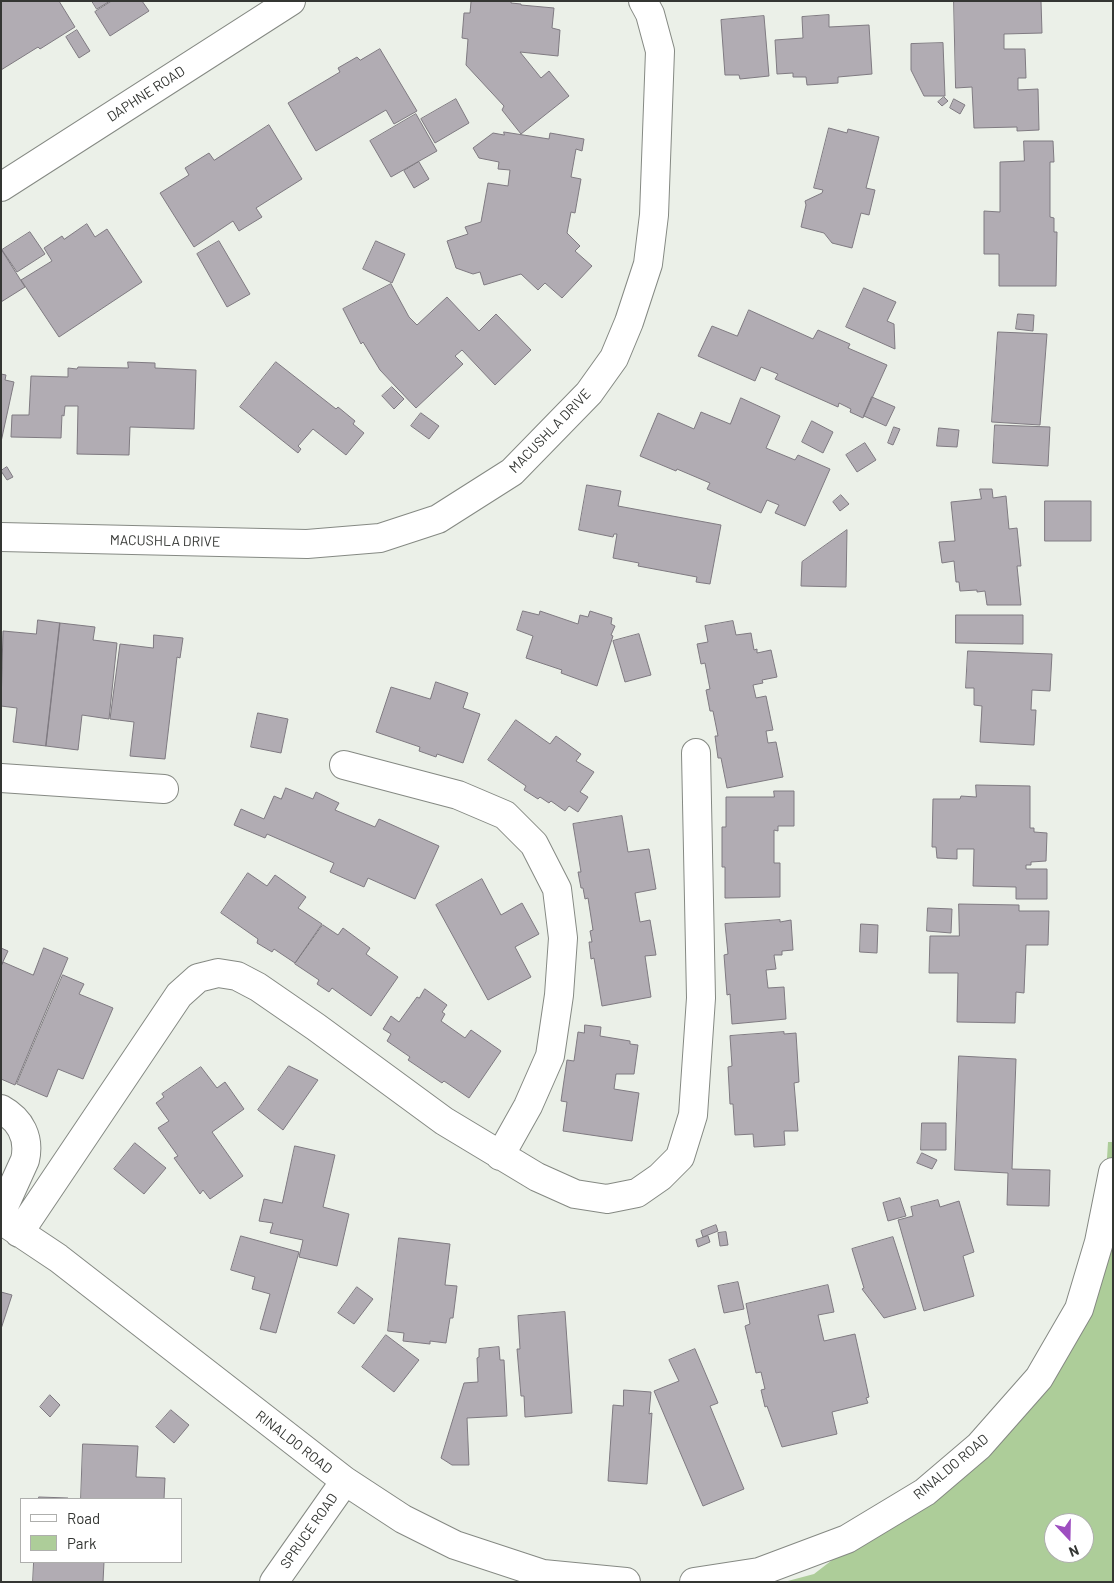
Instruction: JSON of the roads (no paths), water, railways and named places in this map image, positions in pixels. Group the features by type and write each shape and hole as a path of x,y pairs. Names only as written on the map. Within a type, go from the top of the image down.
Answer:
{"street":[{"name":"DAPHNE ROAD","path":"1,187 291,1"},
{"name":"MACUSHLA DRIVE","path":"1,537 307,544 380,538 438,519 512,472 589,393 614,358 648,264 654,215 660,51 650,14 643,1"},
{"path":"7,1222 179,995 198,978 218,973 237,976 258,988 316,1027 444,1121 537,1177 575,1194 607,1199 637,1193 660,1177 680,1157 693,1115 701,998 696,753"},
{"path":"344,765 458,795 505,816 534,844 557,889 563,938 559,995 550,1056 528,1106 500,1156"},
{"path":"1,778 164,789"},
{"path":"1,1109 14,1117 23,1131 27,1152 7,1222"},
{"name":"RINALDO ROAD","path":"694,1582 759,1572 847,1539 925,1492 979,1446 1039,1378 1079,1309 1099,1242 1113,1172"},
{"name":"RINALDO ROAD","path":"7,1222 58,1258 345,1481 404,1519 455,1545 543,1574 626,1582"},
{"name":"SPRUCE ROAD","path":"274,1582 345,1481"}]}
